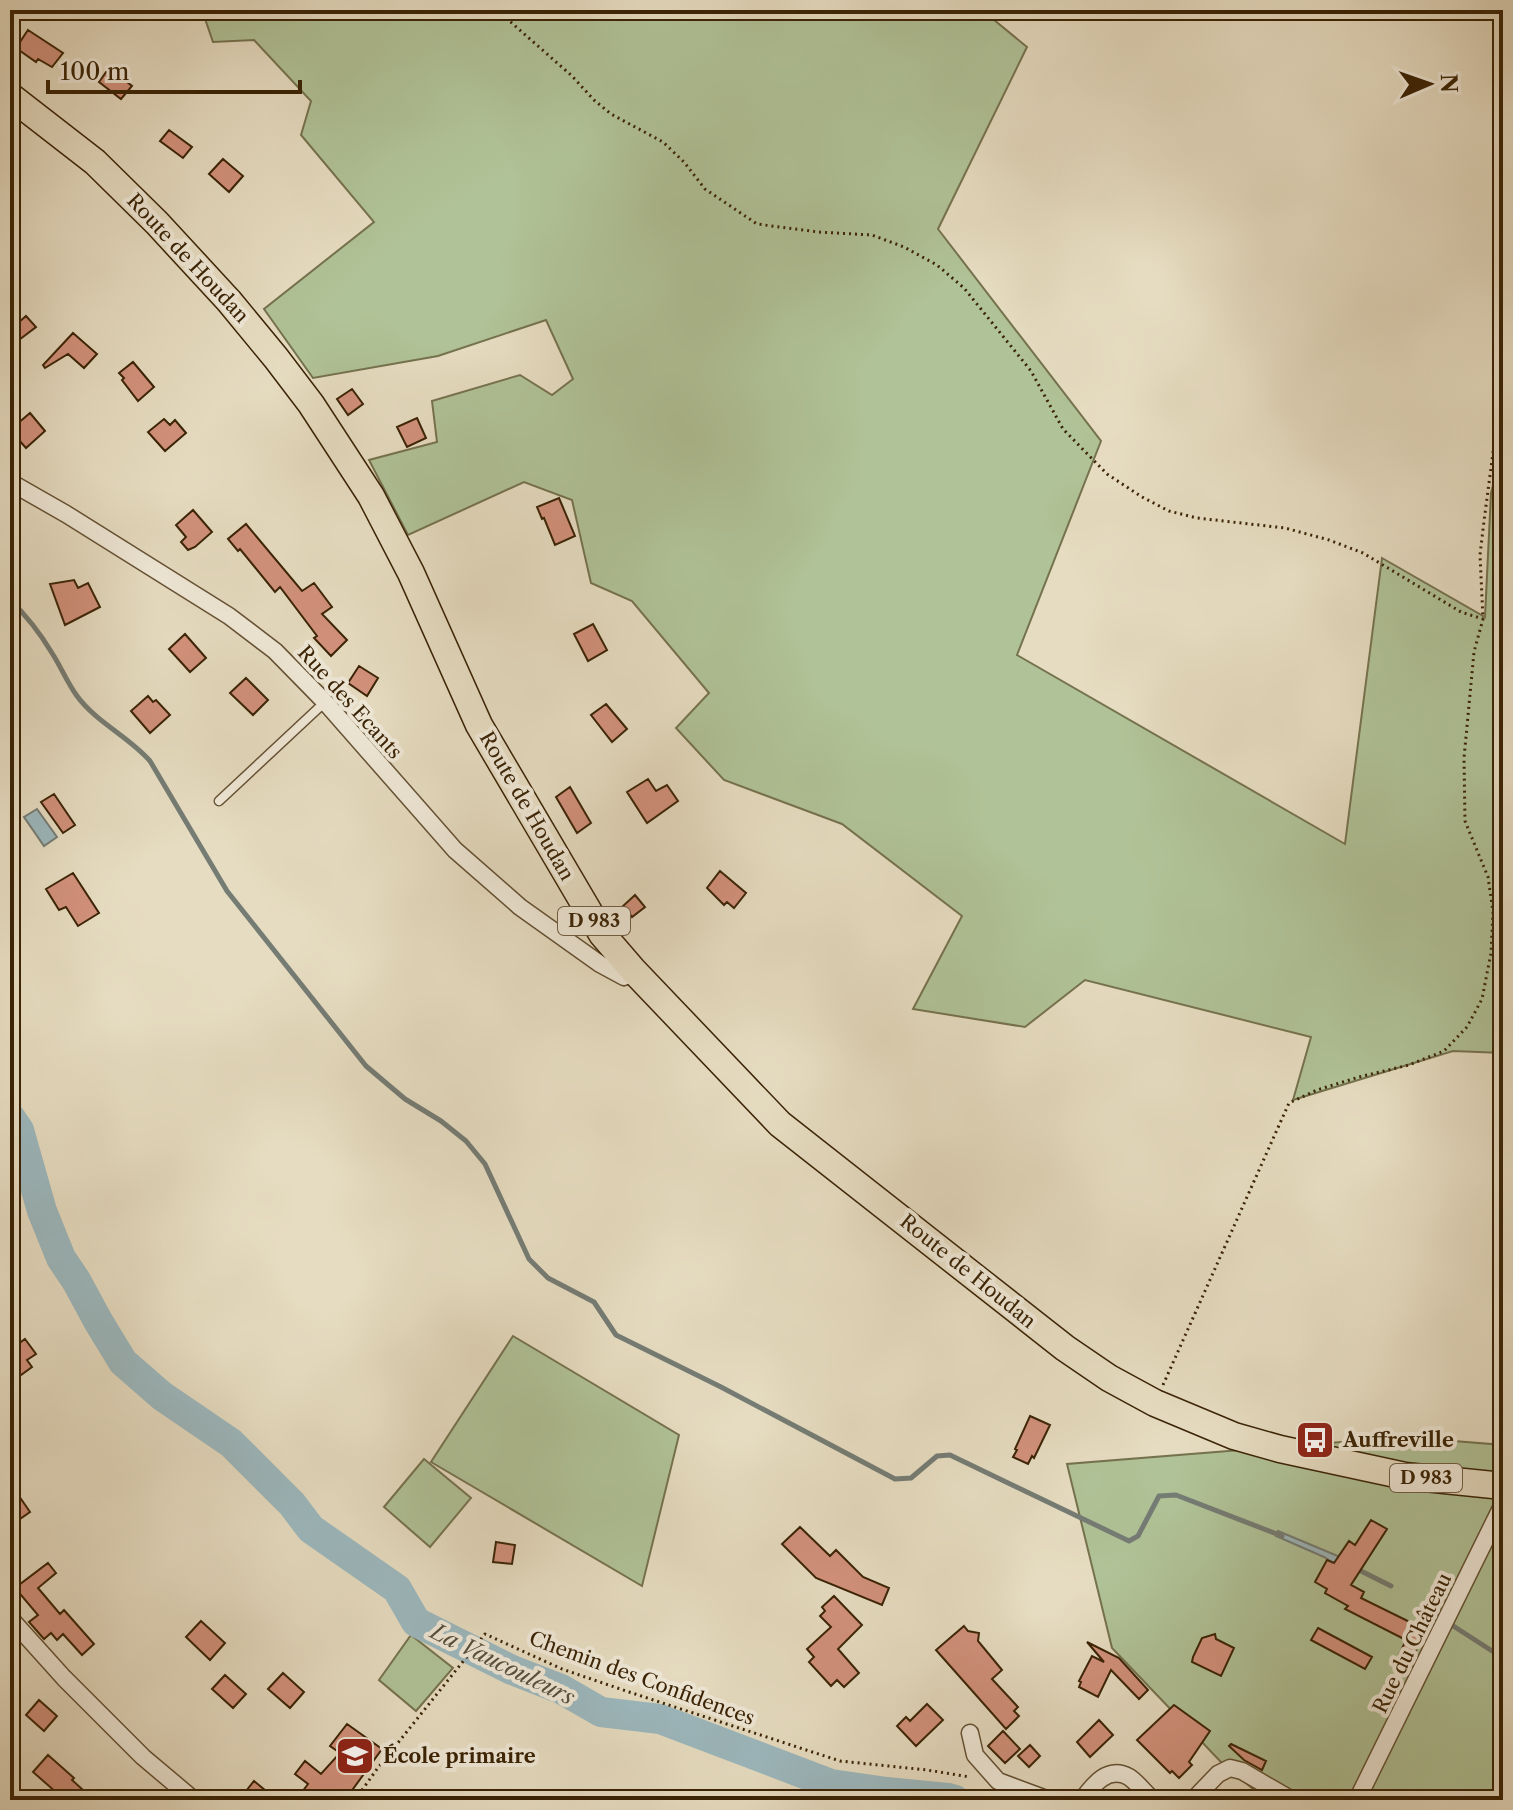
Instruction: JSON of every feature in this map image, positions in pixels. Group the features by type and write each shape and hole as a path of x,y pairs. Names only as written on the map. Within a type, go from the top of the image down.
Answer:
{"main road":[{"name":"Route de Houdan","path":"10,96 87,155 138,203 229,301 311,404 386,523 479,725 602,934 780,1124 1065,1348 1109,1378 1155,1403 1259,1444 1405,1476 1503,1486"},
{"name":"Route de Houdan","path":"1349,1463 1405,1459 1503,1468"}],"street":[{"name":"Rue des Ecants","path":"10,482 229,616 275,651 325,702 455,850 520,907 600,964 624,977 633,970"},
{"name":"Rue du Château","path":"1357,1800 1503,1504"},
{"path":"10,1618 64,1678 143,1757 194,1800"},
{"path":"970,1733 975,1755 998,1781 1049,1800"},
{"path":"1193,1800 1218,1774 1230,1768 1242,1771 1292,1800"},
{"path":"1082,1800 1096,1781 1113,1773 1128,1776 1153,1800"}],"lane":[{"path":"219,801 325,702"}],"path":[{"path":"497,10 611,114 663,142 705,189 757,224 872,235 904,247 937,265 964,288 1031,371 1063,429 1107,474 1142,497 1169,511 1197,518 1285,528 1329,540 1363,553 1461,612 1483,619"},
{"path":"1155,1403 1289,1103 1317,1090 1409,1065 1444,1051 1467,1027 1482,999 1491,953 1493,912 1488,877 1465,821 1464,758 1474,652 1483,619 1480,555 1494,445 1503,420"},
{"name":"Chemin des Confidences","path":"355,1800 485,1634 562,1669 840,1761 998,1781"}],"green space":[{"path":"202,10 982,10 1027,47 938,229 1101,441 1017,655 1345,844 1382,558 1485,617 1491,493 1503,448 1503,1053 1453,1051 1293,1100 1311,1037 1085,980 1025,1027 913,1009 962,916 842,824 724,780 676,728 709,693 632,601 591,583 572,500 524,482 408,535 369,460 437,442 432,401 520,375 552,395 573,379 546,320 438,356 313,378 264,309 374,222 301,135 311,101 254,40 213,42"},
{"path":"513,1336 679,1435 642,1586 431,1462"},
{"path":"1404,1437 1503,1445 1503,1800 1266,1800 1220,1761 1112,1648 1067,1464"},
{"path":"424,1459 471,1498 430,1547 384,1507"},
{"path":"411,1635 453,1668 416,1711 379,1680"}],"water":[{"path":"37,809 57,837 44,846 24,817"},
{"path":"1278,1531 1345,1559 1340,1567 1276,1536"}],"building":[{"path":"28,30 63,53 52,67 38,59 36,62 16,48"},
{"path":"109,68 132,86 121,99 99,82"},
{"path":"169,130 192,147 183,158 160,141"},
{"path":"223,159 243,176 229,192 209,174"},
{"path":"26,316 36,327 19,340 10,330"},
{"path":"73,333 97,354 84,368 68,354 45,368 43,365"},
{"path":"133,362 154,387 138,401 119,373"},
{"path":"352,389 363,404 348,415 337,399"},
{"path":"30,413 45,431 26,448 10,430"},
{"path":"417,418 426,438 407,447 397,427"},
{"path":"164,419 170,425 175,420 186,433 165,451 148,432"},
{"path":"559,498 575,536 555,545 537,507"},
{"path":"193,510 212,532 188,550 181,542 186,537 176,525"},
{"path":"246,524 302,591 314,583 332,607 322,614 347,640 331,656 314,638 317,636 280,587 275,592 228,539"},
{"path":"74,580 78,588 88,583 100,607 65,625 50,584"},
{"path":"593,624 607,650 588,661 574,634"},
{"path":"185,634 206,658 190,672 169,649"},
{"path":"359,666 378,678 367,696 348,683"},
{"path":"246,678 268,700 253,715 230,693"},
{"path":"148,696 170,715 150,733 131,711"},
{"path":"606,704 627,729 612,742 591,715"},
{"path":"648,779 656,791 667,785 678,801 647,823 627,792"},
{"path":"570,787 591,823 577,833 556,797"},
{"path":"54,794 75,825 63,833 41,802"},
{"path":"720,871 746,893 734,908 727,902 724,905 707,888"},
{"path":"73,873 99,913 78,926 66,907 59,910 46,889"},
{"path":"635,895 645,907 632,917 623,906"},
{"path":"25,1339 36,1354 27,1360 32,1367 10,1383 10,1350"},
{"path":"1030,1416 1050,1425 1028,1464 1013,1457"},
{"path":"10,1483 30,1512 10,1526"},
{"path":"1371,1520 1387,1529 1351,1585 1364,1592 1361,1598 1426,1630 1411,1661 1399,1655 1406,1640 1345,1609 1348,1606 1325,1593 1327,1589 1315,1582 1327,1560 1334,1563 1349,1541 1355,1545"},
{"path":"800,1527 830,1556 836,1550 863,1577 889,1588 882,1605 816,1578 782,1544"},
{"path":"496,1542 515,1545 512,1564 493,1562"},
{"path":"48,1563 56,1573 38,1588 60,1614 64,1610 94,1644 82,1655 63,1634 57,1640 51,1633 44,1639 29,1622 38,1615 15,1588"},
{"path":"834,1596 862,1625 838,1649 859,1673 844,1687 837,1680 831,1686 809,1662 814,1657 807,1649 831,1627 820,1616 825,1611 822,1607"},
{"path":"201,1621 225,1643 210,1660 186,1637"},
{"path":"964,1626 968,1631 979,1633 978,1641 1002,1670 992,1679 1018,1707 1014,1711 1019,1716 1006,1729 936,1650"},
{"path":"1318,1628 1372,1657 1365,1669 1311,1640"},
{"path":"1215,1634 1216,1639 1234,1648 1221,1676 1192,1662 1202,1638"},
{"path":"1087,1642 1119,1658 1148,1690 1139,1699 1111,1670 1098,1697 1079,1687 1092,1656 1104,1662"},
{"path":"283,1673 304,1692 290,1708 268,1689"},
{"path":"225,1675 246,1694 233,1708 212,1689"},
{"path":"39,1700 57,1716 44,1731 26,1715"},
{"path":"927,1704 943,1720 916,1746 897,1726 906,1717 910,1721"},
{"path":"1174,1705 1210,1731 1189,1762 1192,1765 1179,1778 1137,1740"},
{"path":"1099,1720 1113,1735 1090,1757 1077,1742"},
{"path":"347,1724 382,1749 345,1800 296,1800 308,1784 295,1774 305,1761 321,1774 340,1753 330,1746"},
{"path":"1003,1731 1020,1749 1005,1763 988,1746"},
{"path":"1231,1744 1266,1761 1262,1770 1244,1760 1229,1746"},
{"path":"1030,1745 1040,1756 1029,1767 1018,1756"},
{"path":"48,1755 94,1800 65,1800 33,1772"},
{"path":"254,1781 277,1800 239,1800"}],"waterway":[{"path":"10,600 38,632 85,706 150,761 227,891 366,1066 405,1099 466,1141 485,1164 529,1259 548,1278 594,1302 616,1335 895,1479 911,1478 937,1456 950,1455 1129,1541 1138,1536 1159,1496 1176,1495 1282,1536"},
{"name":"La Vaucouleurs","path":"10,1117 19,1130 42,1211 61,1258 123,1362 162,1396 231,1443 292,1504 311,1529 397,1589 416,1622 512,1670 561,1689 601,1712 660,1719 831,1784 955,1800"},
{"path":"1357,1569 1391,1586"},
{"path":"1430,1611 1503,1658"}],"place":[{"name":"Auffreville","path":"1315,1440"},
{"name":"École primaire","path":"355,1756"}]}
